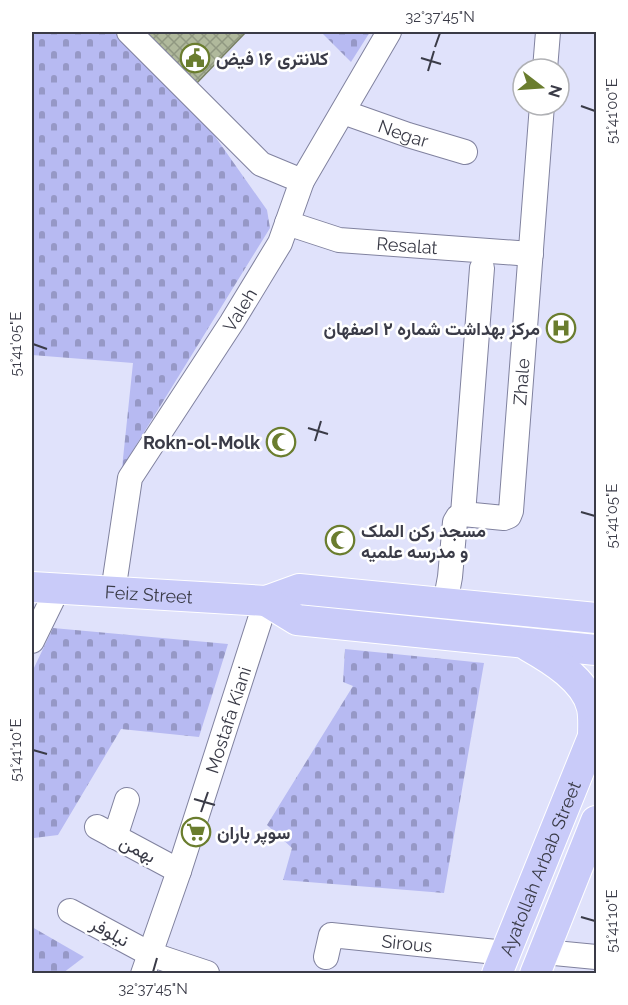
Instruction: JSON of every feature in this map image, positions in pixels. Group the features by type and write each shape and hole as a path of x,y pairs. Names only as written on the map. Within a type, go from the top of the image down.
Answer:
{"main road":[{"name":"Feiz Street","path":"45,587 266,601"},
{"path":"266,601 299,589 597,618"},
{"path":"266,601 297,620 597,650"},
{"path":"563,616 597,604"},
{"path":"523,643 559,664 582,688 592,707 595,733"},
{"name":"Ayatollah Arbab Street","path":"502,963 595,733"},
{"name":"Ayatollah Arbab Street","path":"540,963 597,821"}],"street":[{"name":"Valeh","path":"113,592 130,478 232,322 280,243 302,181 389,32"},
{"path":"546,57 548,32"},
{"path":"130,33 261,164 302,181"},
{"name":"Negar","path":"343,112 465,152"},
{"name":"Zhale","path":"463,514 504,518 509,516 511,511 541,117"},
{"name":"Resalat","path":"287,224 339,240 531,255"},
{"path":"446,604 455,522 463,514 482,268"},
{"path":"32,641 45,587"},
{"name":"Mostafa Kiani","path":"146,964 180,871 266,601"},
{"name":"بهمن","path":"127,800 106,832 180,871"},
{"name":"نیلوفر","path":"70,911 146,964 207,973"},
{"name":"Sirous","path":"326,957 331,934 502,963"},
{"path":"540,963 597,957"}],"green space":[{"path":"32,32 115,32 202,118 267,210 270,228 122,468 133,363 32,355"},
{"path":"321,32 370,32 351,62"},
{"path":"53,628 228,644 199,737 121,729 58,835 34,838 32,841 32,672"},
{"path":"345,649 484,663 444,893 283,880 292,848 267,825 353,686 343,682"},
{"path":"32,927 84,957 63,973 32,973"}],"building":[{"name":"کلانتری ۱۶ فیض","path":"144,32 246,32 195,85"}],"place":[{"name":"کلانتری ۱۶ فیض","path":"195,58"},
{"name":"مرکز بهداشت شماره ۲ اصفهان","path":"561,328"},
{"name":"Rokn-ol-Molk","path":"281,442"},
{"name":"مسجد رکن الملک و مدرسه علمیه","path":"340,540"},
{"name":"سوپر باران","path":"196,832"}]}
